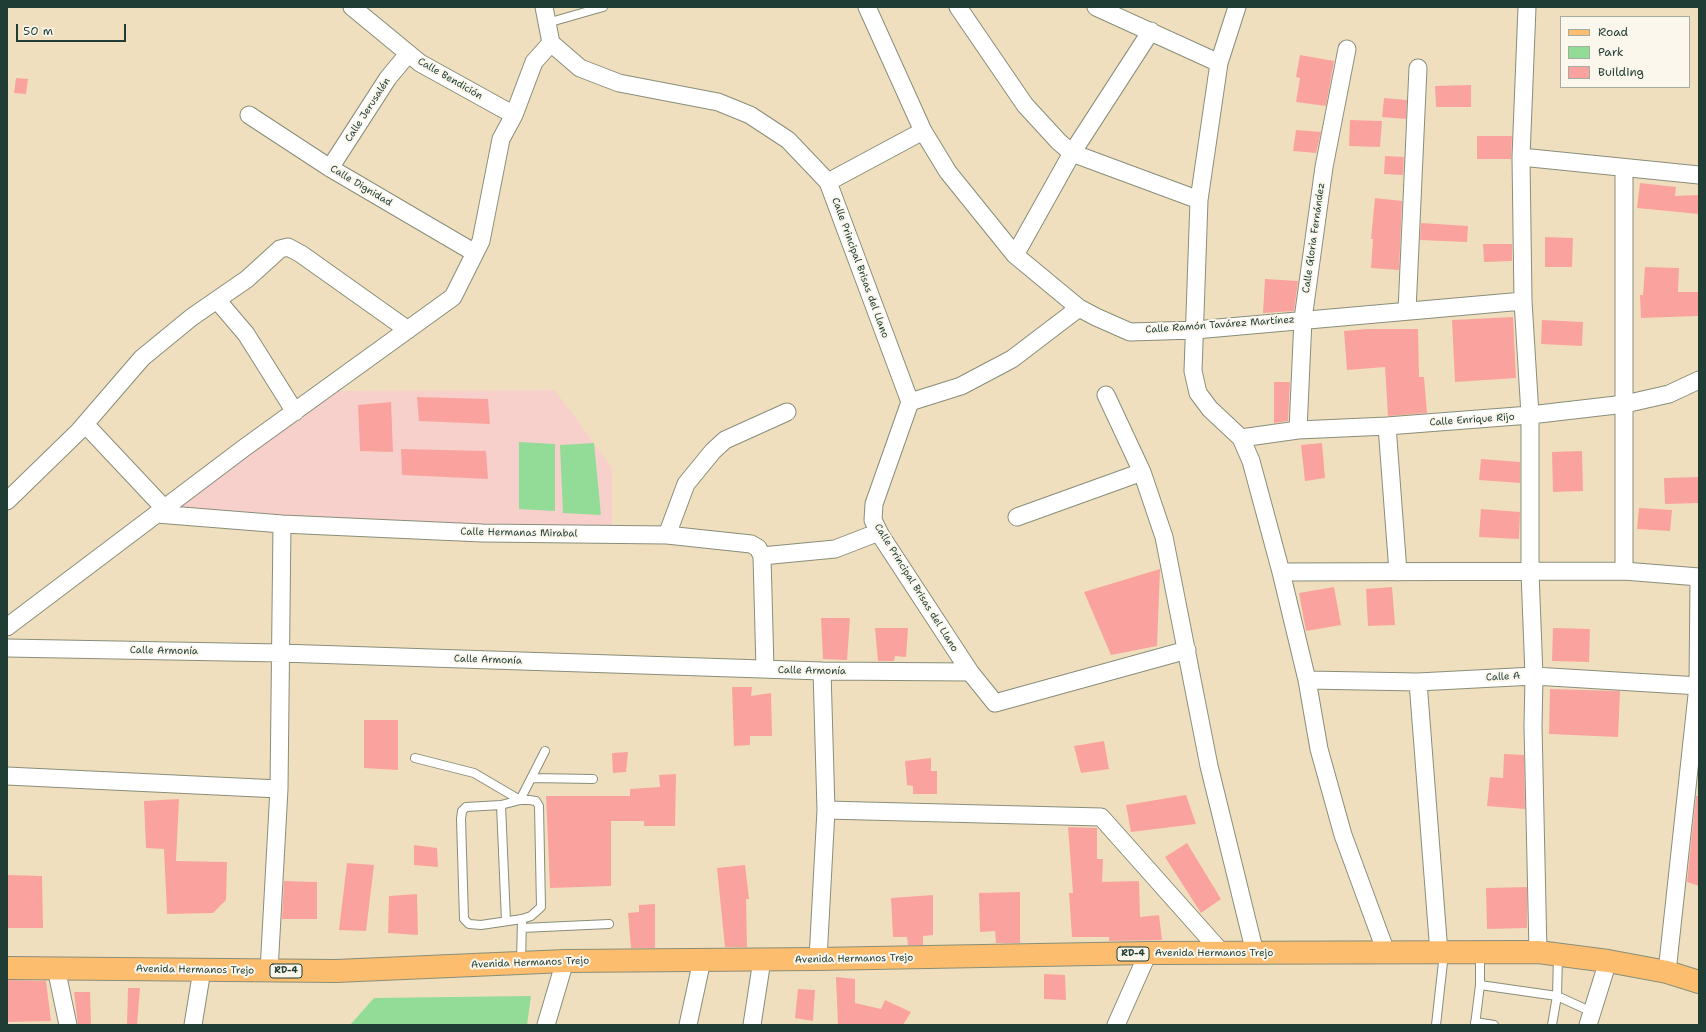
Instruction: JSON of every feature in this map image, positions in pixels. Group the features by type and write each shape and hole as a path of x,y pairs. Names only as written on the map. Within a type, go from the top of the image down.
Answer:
{"main road":[{"name":"Avenida Hermanos Trejo","path":"7,968 336,971 565,961 762,960 1148,953 1223,954 1480,952 1548,953 1608,961 1667,972 1699,982"}],"street":[{"name":"Calle Bendición","path":"352,7 420,63 514,115"},
{"name":"Calle Ramón Tavárez Martínez","path":"867,7 923,132 948,172 1015,255 1079,308 1096,317 1130,332 1195,330 1303,319 1523,301"},
{"path":"958,7 1026,104 1059,142 1072,153 1199,200"},
{"path":"1096,7 1219,63"},
{"path":"1238,7 1219,63 1199,200 1195,330 1192,371 1198,393 1210,409 1241,438 1251,461 1282,572 1307,680 1319,749 1343,835 1386,952"},
{"path":"1527,7 1521,157 1523,301 1530,415 1530,572 1534,676 1533,726 1548,953"},
{"path":"7,627 160,511 453,297 481,241 501,139 514,115 534,62 551,43 546,15"},
{"path":"1015,255 1072,153 1151,31"},
{"name":"Calle Principal Brisas del Llano","path":"551,43 580,68 619,83 718,102 750,115 788,140 828,182 910,402 874,504 873,520 879,532 970,672 995,703 1188,650"},
{"name":"Calle Gloria Fernández","path":"1298,430 1303,319 1324,167 1347,49"},
{"name":"Calle Jerusalén","path":"330,168 388,78 408,54"},
{"path":"1407,311 1418,68"},
{"name":"Calle Dignidad","path":"249,115 330,168 475,253"},
{"path":"828,182 923,132"},
{"path":"1521,157 1699,175"},
{"path":"1624,168 1624,571"},
{"path":"7,500 85,424 142,358 192,317 247,279 280,249 288,247 301,254 408,330"},
{"path":"217,300 246,334 294,412"},
{"path":"910,402 961,386 1012,359 1079,308"},
{"name":"Calle Enrique Rijo","path":"1241,438 1298,430 1387,426 1530,415 1625,404 1669,394 1699,380"},
{"path":"1106,395 1142,472 1164,537 1188,650 1209,766 1255,953"},
{"path":"667,535 686,484 713,451 725,440 787,412"},
{"path":"85,424 160,511"},
{"path":"1387,426 1398,572"},
{"path":"1017,517 1142,472"},
{"name":"Calle Hermanas Mirabal","path":"160,511 282,524 482,533 667,535 751,544 758,548 762,556"},
{"path":"269,971 279,789 282,524"},
{"path":"764,669 762,556 835,549 879,532"},
{"path":"1282,572 1624,571 1699,578 1698,686 1667,972"},
{"name":"Calle Armonía","path":"7,648 281,653 822,671 970,672"},
{"path":"818,959 826,810 822,671"},
{"name":"Calle A","path":"1307,680 1418,682 1534,676 1698,686"},
{"path":"1418,682 1442,953"},
{"path":"7,776 279,789"},
{"path":"826,810 1101,817 1223,954"},
{"path":"1116,1025 1148,953"},
{"path":"688,1025 702,960"},
{"path":"752,1025 762,960"},
{"path":"546,1025 565,961"},
{"path":"1590,1019 1608,961"},
{"path":"56,968 68,1025"},
{"path":"193,1025 202,970"}],"lane":[{"path":"546,15 603,7"},
{"path":"520,800 533,778 545,751"},
{"path":"415,758 474,773 520,800"},
{"path":"533,778 593,780"},
{"path":"522,924 538,912 541,907 542,891 539,806 534,800 520,800 501,805 466,807 462,811 463,914 464,919 469,924 474,925 506,921 522,924 609,924"},
{"path":"501,805 506,921"},
{"path":"521,963 522,924"},
{"path":"1480,952 1480,985 1475,1024 1494,1025"},
{"path":"1436,1025 1442,953"},
{"path":"1548,953 1557,996 1552,1025"},
{"path":"1480,985 1557,996 1590,1019"}],"shaded area":[{"path":"555,390 612,468 612,534 157,514 322,391"}],"green space":[{"path":"519,442 555,444 555,511 519,509"},
{"path":"594,443 601,515 563,513 560,445"},
{"path":"531,996 527,1025 350,1025 374,998"}],"building":[{"path":"1300,55 1334,61 1326,106 1296,102 1300,78 1296,77"},
{"path":"16,78 28,79 26,94 14,93"},
{"path":"1471,85 1471,107 1436,107 1435,86"},
{"path":"1384,98 1407,100 1406,119 1382,117"},
{"path":"1350,120 1382,121 1380,147 1349,146"},
{"path":"1296,130 1321,132 1316,153 1293,151"},
{"path":"1477,136 1512,136 1511,159 1477,159"},
{"path":"1385,156 1404,157 1403,175 1384,174"},
{"path":"1640,183 1676,187 1675,196 1699,195 1699,214 1637,208"},
{"path":"1375,198 1402,201 1399,270 1371,268 1373,239 1371,239"},
{"path":"1421,223 1468,226 1467,242 1420,240"},
{"path":"1545,237 1573,238 1572,267 1545,267"},
{"path":"1483,244 1512,244 1512,261 1484,262"},
{"path":"1645,267 1679,268 1678,292 1699,292 1699,316 1641,318 1640,295 1643,295"},
{"path":"1265,279 1298,281 1294,311 1263,313"},
{"path":"1513,317 1516,378 1455,382 1452,320"},
{"path":"1542,320 1583,322 1582,346 1541,344"},
{"path":"1366,329 1418,329 1419,377 1424,377 1427,413 1388,416 1385,367 1347,370 1344,331"},
{"path":"1274,382 1290,382 1288,421 1274,423"},
{"path":"417,397 488,399 490,424 419,421"},
{"path":"391,402 393,452 360,451 358,405"},
{"path":"1322,443 1325,478 1305,481 1301,445"},
{"path":"401,449 486,451 488,479 402,475"},
{"path":"1582,451 1583,491 1553,492 1552,452"},
{"path":"1481,459 1520,462 1520,483 1479,480"},
{"path":"1699,477 1699,503 1665,504 1664,478"},
{"path":"1639,508 1672,510 1670,531 1637,529"},
{"path":"1481,509 1520,512 1519,539 1479,537"},
{"path":"1160,569 1157,646 1111,655 1084,592"},
{"path":"1334,587 1341,625 1306,631 1299,593"},
{"path":"1392,587 1395,625 1368,626 1366,589"},
{"path":"821,618 850,618 847,660 823,659"},
{"path":"875,628 908,628 906,657 895,656 894,661 878,661"},
{"path":"1553,628 1590,629 1589,662 1552,661"},
{"path":"732,687 752,687 751,696 771,693 772,736 750,736 750,745 734,746"},
{"path":"1550,689 1620,691 1618,737 1549,734"},
{"path":"364,720 398,720 398,770 364,768"},
{"path":"1104,741 1109,769 1081,773 1074,746"},
{"path":"628,752 626,772 613,773 612,753"},
{"path":"1504,754 1524,755 1525,809 1487,806 1490,777 1503,778"},
{"path":"931,758 931,771 937,771 937,794 913,794 913,786 907,785 905,761"},
{"path":"676,774 675,826 644,826 644,821 611,821 611,886 550,888 546,796 630,796 630,789 660,787 659,775"},
{"path":"1186,795 1196,824 1131,832 1126,805"},
{"path":"1696,796 1699,796 1699,886 1687,882"},
{"path":"179,799 176,861 227,862 226,900 213,913 167,914 164,849 146,848 144,801"},
{"path":"1068,827 1097,828 1097,859 1103,859 1102,882 1139,881 1140,917 1159,915 1162,940 1109,941 1109,937 1072,937 1069,893 1073,893"},
{"path":"1187,843 1221,899 1201,913 1165,857"},
{"path":"414,845 437,848 438,867 414,865"},
{"path":"347,863 374,865 366,931 339,930"},
{"path":"745,865 749,899 746,899 747,947 725,947 717,868"},
{"path":"7,875 42,876 43,928 7,928"},
{"path":"284,881 317,882 317,919 282,919"},
{"path":"1527,887 1527,928 1487,929 1486,888"},
{"path":"1020,892 1020,943 996,943 995,931 980,932 979,893"},
{"path":"417,894 418,935 388,933 389,896"},
{"path":"933,895 933,935 923,936 923,945 908,945 907,937 893,937 891,898"},
{"path":"655,904 655,948 631,948 628,913 639,912 639,905"},
{"path":"1044,974 1065,975 1066,1000 1044,999"},
{"path":"836,977 855,979 855,1003 881,1009 885,1000 911,1012 903,1025 838,1025"},
{"path":"7,980 46,981 51,1021 7,1022"},
{"path":"128,988 140,988 137,1025 127,1025"},
{"path":"798,989 815,990 813,1021 795,1018"},
{"path":"74,992 90,992 91,1025 78,1025"}]}
